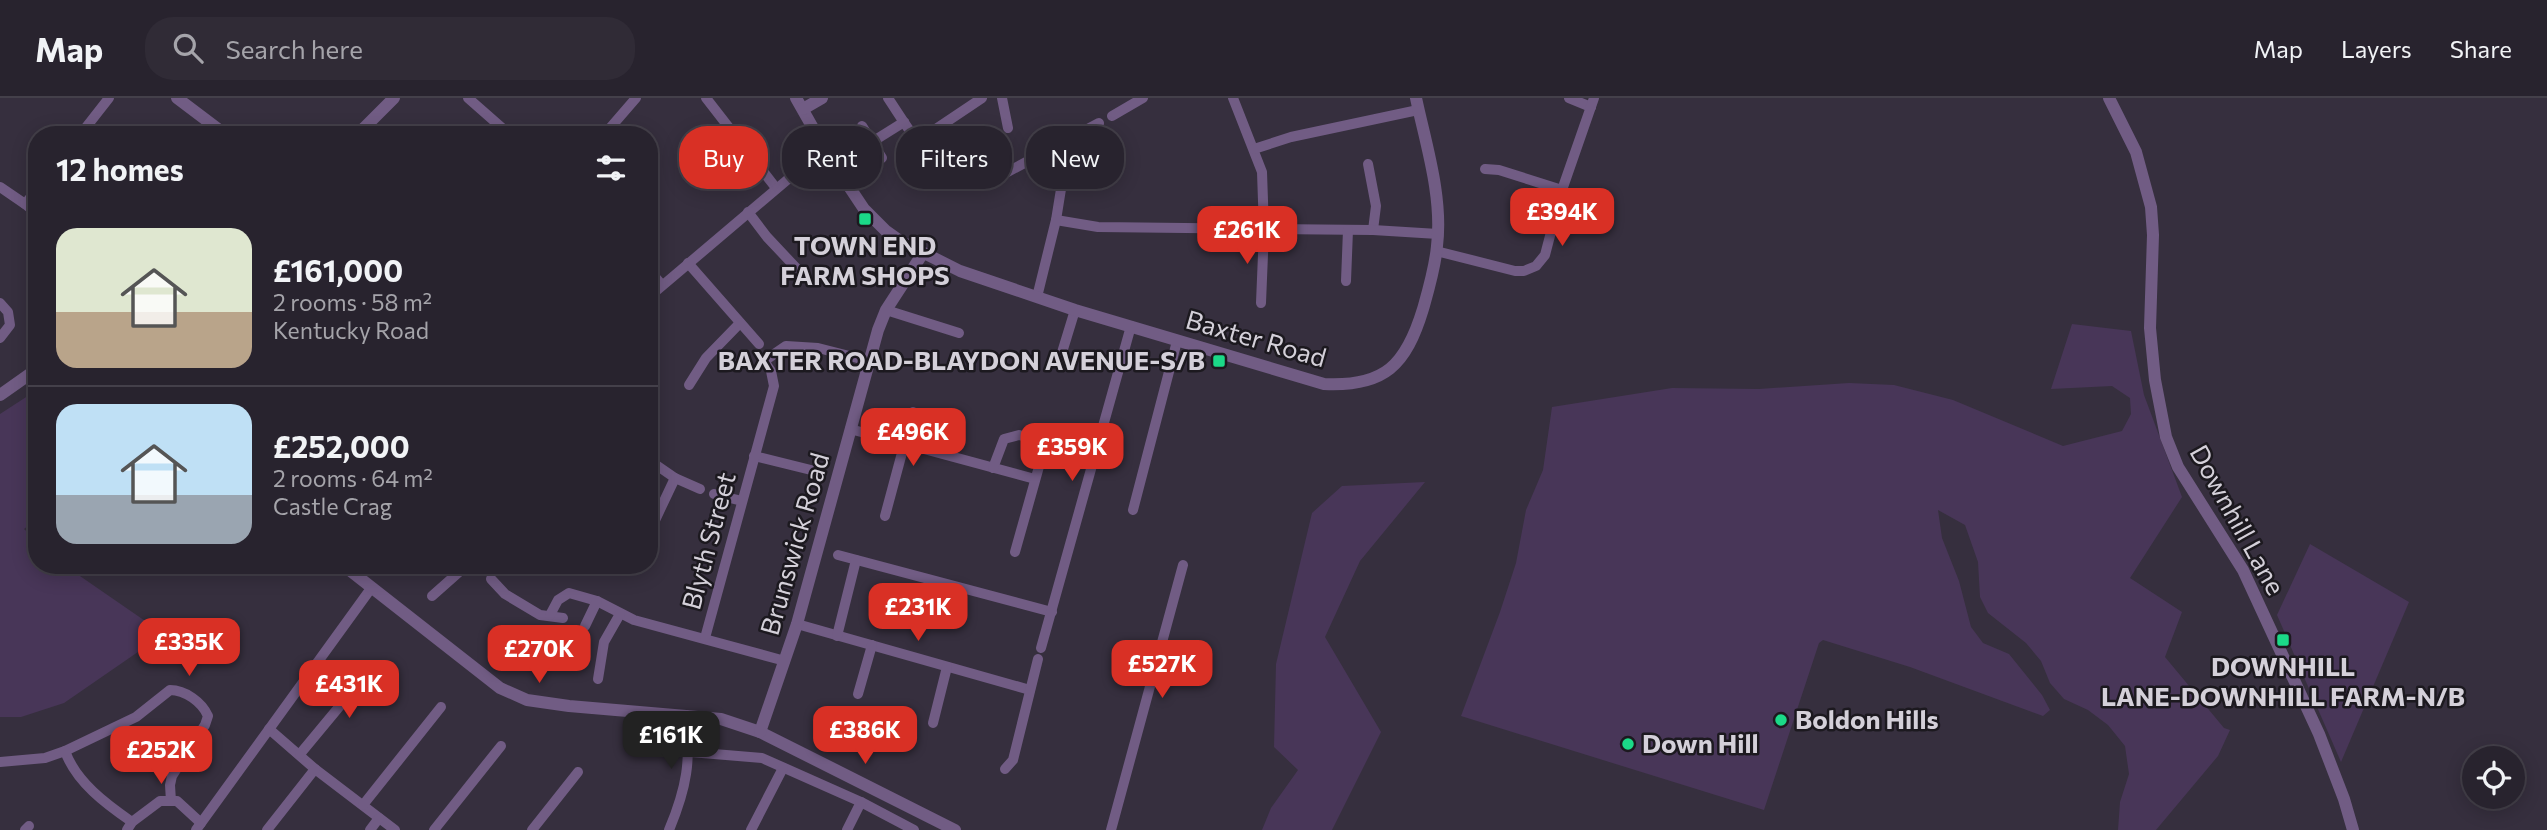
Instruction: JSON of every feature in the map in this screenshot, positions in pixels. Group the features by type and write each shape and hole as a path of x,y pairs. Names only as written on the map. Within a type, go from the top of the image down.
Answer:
{"street":[{"path":"89,126 109,98"},
{"path":"177,98 214,126"},
{"path":"366,126 394,98"},
{"path":"468,98 498,126"},
{"path":"612,126 636,98"},
{"path":"706,98 776,188"},
{"path":"800,104 822,98"},
{"path":"888,98 907,126"},
{"path":"940,126 982,98"},
{"path":"1002,98 1008,126"},
{"path":"1112,116 1143,98"},
{"path":"1233,98 1262,172 1264,230 1261,303"},
{"path":"1436,251 1515,271 1536,266 1545,255 1562,190 1593,103 1569,98"},
{"name":"Downhill Lane","path":"2109,98 2136,152 2151,207 2153,235 2150,328 2155,380 2166,437 2178,467 2243,570 2319,734 2353,830"},
{"name":"Baxter Road","path":"800,104 812,126"},
{"path":"1254,149 1417,104"},
{"name":"Baxter Road","path":"851,189 864,209 886,231 923,253 964,272 1075,310 1324,384 1365,383 1390,368 1403,355 1415,335 1434,270 1438,233 1432,173 1417,104"},
{"path":"882,136 904,122"},
{"path":"1094,126 1100,123"},
{"path":"1368,164 1376,206 1373,230"},
{"path":"1485,169 1499,170 1562,190"},
{"path":"658,289 782,183"},
{"path":"0,187 28,206"},
{"path":"1037,297 1061,189"},
{"path":"25,204 28,200"},
{"path":"748,212 799,271"},
{"path":"1056,220 1089,226 1438,233"},
{"path":"1346,281 1348,230"},
{"name":"Brunswick Road","path":"760,733 797,624 869,360 886,310 923,253"},
{"path":"688,263 759,344"},
{"path":"658,280 662,285"},
{"path":"0,303 8,312 10,325 0,338"},
{"path":"886,310 959,333"},
{"path":"1060,359 1075,310"},
{"path":"689,385 706,358 740,323"},
{"path":"1005,769 1013,760 1039,654 1131,326"},
{"path":"1133,510 1177,341"},
{"name":"Blyth Street","path":"705,638 774,386 771,371 764,361 786,346 794,345 869,360"},
{"path":"0,395 28,375"},
{"path":"885,516 913,412"},
{"path":"850,429 1035,479"},
{"path":"993,468 1004,439 1018,435 1038,440 1042,456 1015,552"},
{"name":"Blyth Street","path":"754,456 811,470"},
{"path":"658,466 675,478 700,489"},
{"path":"658,514 675,478"},
{"path":"714,494 742,501"},
{"path":"838,555 1052,612"},
{"path":"837,636 856,560"},
{"path":"1111,830 1183,565"},
{"path":"355,574 500,688 527,700 721,719 760,733 955,830"},
{"path":"432,596 457,574"},
{"path":"491,579 505,594 540,615 563,618"},
{"path":"65,751 70,766 130,826 159,801 177,801 198,827 372,587"},
{"path":"550,615 558,600 569,593 597,601 634,620 785,661"},
{"path":"585,626 597,601"},
{"path":"598,679 604,642 620,614"},
{"path":"797,624 1030,690"},
{"path":"858,694 872,645"},
{"path":"300,754 373,666"},
{"path":"933,723 947,667"},
{"path":"0,762 45,758 65,751 136,717 170,690 185,693 201,705 208,716 173,776 170,785 171,801"},
{"path":"363,805 441,707"},
{"path":"669,830 681,801 690,752 686,715"},
{"path":"269,729 315,769 395,830"},
{"path":"434,830 501,746"},
{"path":"690,752 762,758 861,802 914,830"},
{"path":"751,830 783,768"},
{"path":"267,830 315,769"},
{"path":"532,830 578,772"},
{"path":"847,830 861,802"},
{"path":"370,830 379,818"}],"shaded area":[{"path":"2072,324 2131,331 2144,395 2182,497 2130,578 2182,612 2165,657 2224,728 2230,730 2218,756 2156,830 2118,830 2120,802 2129,774 2125,746 2108,725 2088,710 2064,699 2050,683 2041,661 2026,643 1988,613 1980,597 1978,562 1965,525 1938,510 1942,538 1959,581 1971,627 1983,643 2009,654 2042,695 2050,710 2043,716 1910,667 1823,640 1819,643 1764,810 1461,716 1516,563 1526,510 1543,470 1552,407 1672,388 1759,389 1849,383 1894,385 1953,400 2063,446 2122,431 2131,414 2130,398 2112,386 2051,389"},
{"path":"28,396 28,526 24,529 28,533 28,574 77,574 164,634 64,703 21,717 0,717 0,414"},
{"path":"1425,482 1360,561 1325,637 1381,732 1332,830 1262,830 1271,808 1298,770 1274,747 1276,664 1312,513 1342,486"},
{"path":"2310,544 2409,602 2341,762 2277,615"}],"place":[{"name":"TOWN END FARM SHOPS","path":"865,219"},
{"name":"BAXTER ROAD-BLAYDON AVENUE-S/B","path":"1219,361"},
{"name":"DOWNHILL LANE-DOWNHILL FARM-N/B","path":"2283,640"},
{"name":"Boldon Hills","path":"1781,720"},
{"name":"Down Hill","path":"1628,744"}]}
